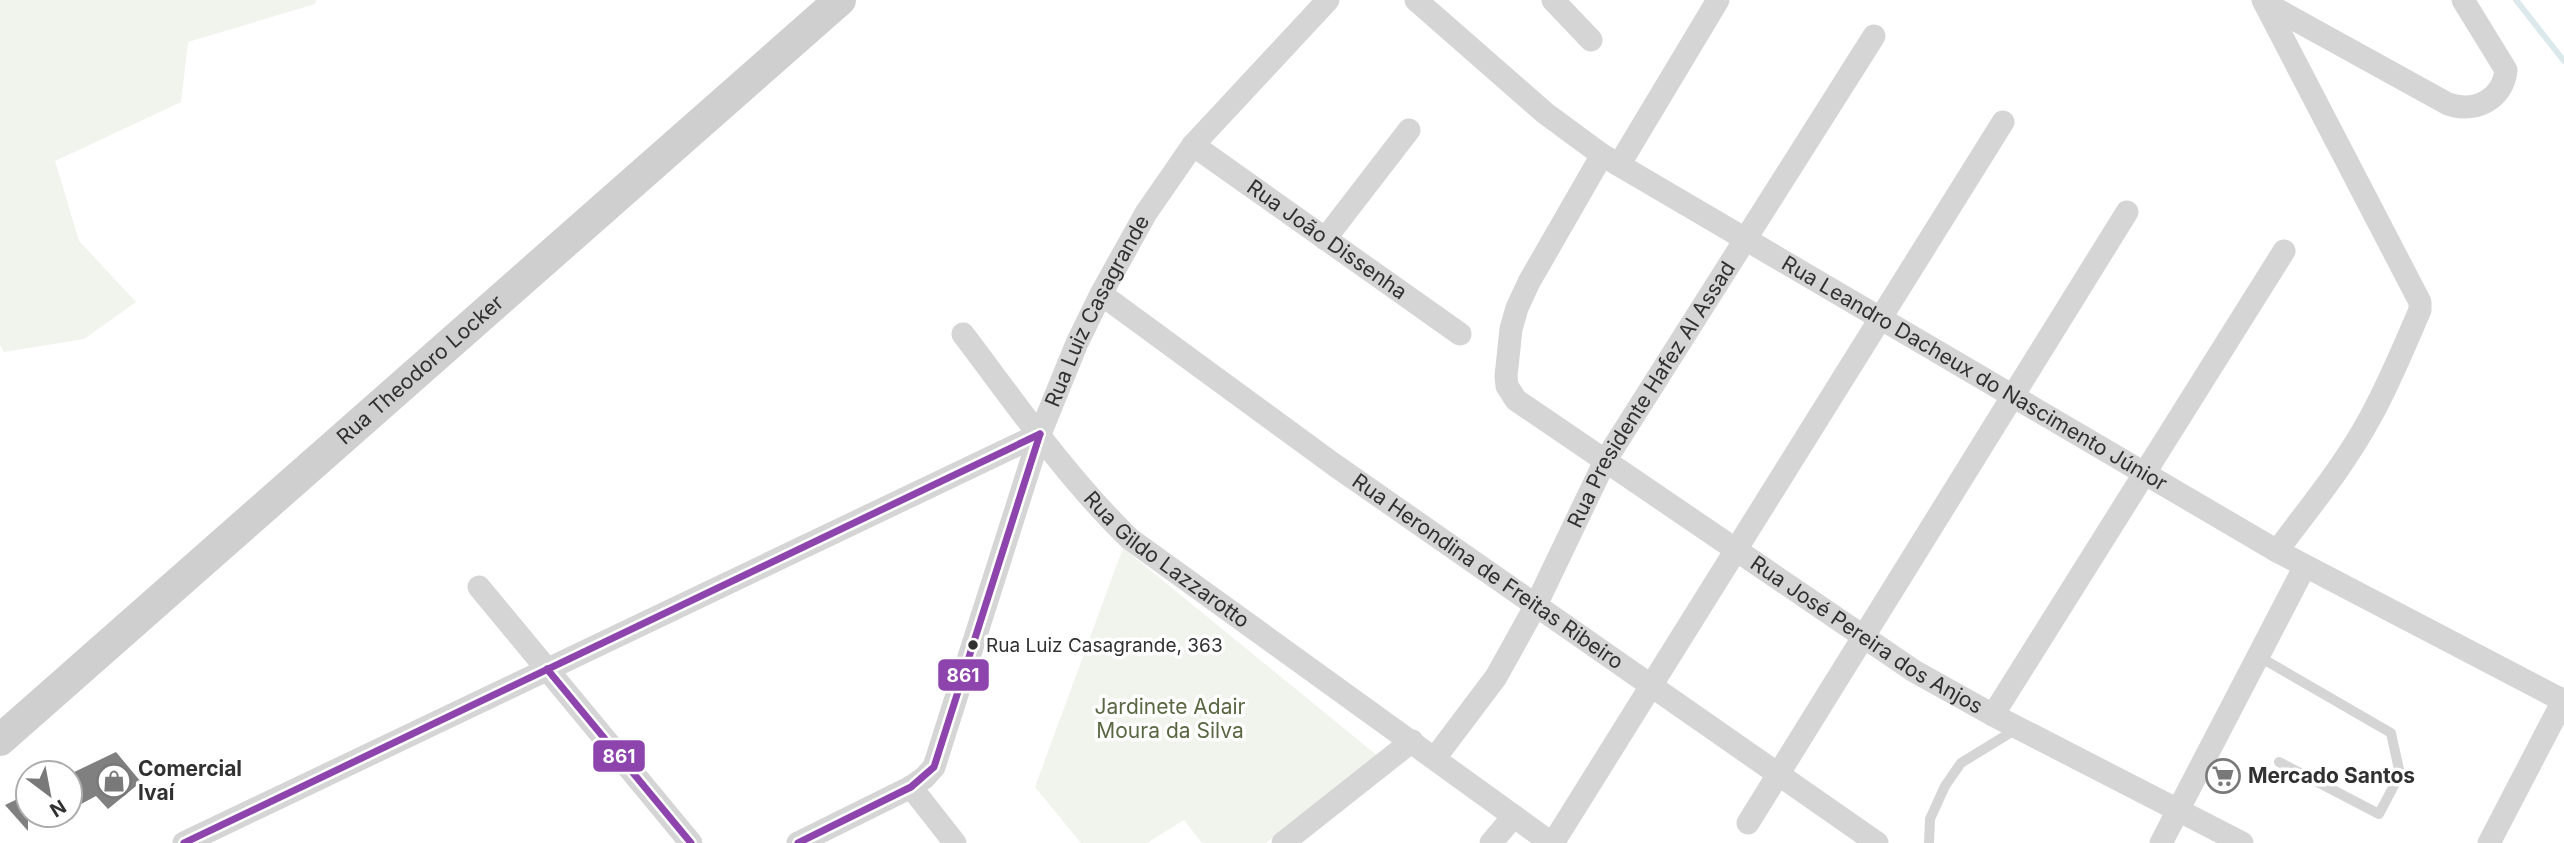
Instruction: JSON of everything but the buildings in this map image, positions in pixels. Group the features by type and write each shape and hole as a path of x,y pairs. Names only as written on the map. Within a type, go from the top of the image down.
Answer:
{"main road":[{"name":"Rua Theodoro Locker","path":"0,740 840,0"}],"street":[{"name":"Rua Luiz Casagrande","path":"798,843 911,787 934,767 1040,434 1072,354 1101,294 1146,213 1193,145 1328,0"},
{"name":"Rua Leandro Dacheux do Nascimento Júnior","path":"1416,0 1545,113 1610,160 2277,551 2564,700"},
{"path":"1553,0 1591,40"},
{"path":"1610,160 1718,0"},
{"path":"2262,1 2448,104 2460,108 2471,107 2492,98 2501,89 2506,70 2463,0"},
{"path":"2262,1 2418,295 2420,310 2370,418 2350,452 2277,551"},
{"name":"Rua Presidente Hafez Al Assad","path":"1436,758 1496,677 1536,606 1605,461 1874,36"},
{"path":"1552,843 2003,122"},
{"path":"1325,239 1409,130"},
{"name":"Rua João Dissenha","path":"1193,145 1460,334"},
{"name":"Rua José Pereira dos Anjos","path":"1610,160 1529,282 1517,308 1511,329 1507,367 1510,394 1914,671 1993,715 2242,843"},
{"path":"1748,823 2127,212"},
{"path":"1993,715 2284,251"},
{"name":"Rua Herondina de Freitas Ribeiro","path":"1101,294 1336,466 1877,843"},
{"name":"Rua Gildo Lazzarotto","path":"963,334 1040,434 1130,539 1552,843"},
{"path":"184,843 1040,434"},
{"path":"2161,843 2305,566"},
{"path":"479,586 691,843"},
{"path":"2489,843 2564,700"},
{"path":"1283,843 1412,741"},
{"path":"911,787 955,843"},
{"path":"1491,843 1514,816"}],"lane":[{"path":"2258,656 2391,733 2400,774 2379,814 2279,762"},
{"path":"1929,843 1930,819 1945,786 1961,763 2018,728"}],"green space":[{"path":"0,0 316,0 315,4 188,42 181,102 55,161 79,241 136,302 84,339 4,352 0,345"},
{"name":"Jardinete Adair Moura da Silva","path":"1123,548 1379,757 1266,843 1202,843 1184,820 1147,843 1081,843 1035,787"}],"waterway":[{"path":"2516,0 2564,61"}],"transit line":[{"name":"861","path":"184,843 1040,434"},
{"name":"861","path":"798,843 911,787 934,767 1040,434"},
{"name":"861","path":"547,669 691,843"}],"place":[{"name":"Rua Luiz Casagrande, 363","path":"973,645"},
{"name":"Mercado Santos","path":"2223,776"},
{"name":"Comercial Ivaí","path":"114,781"}]}
